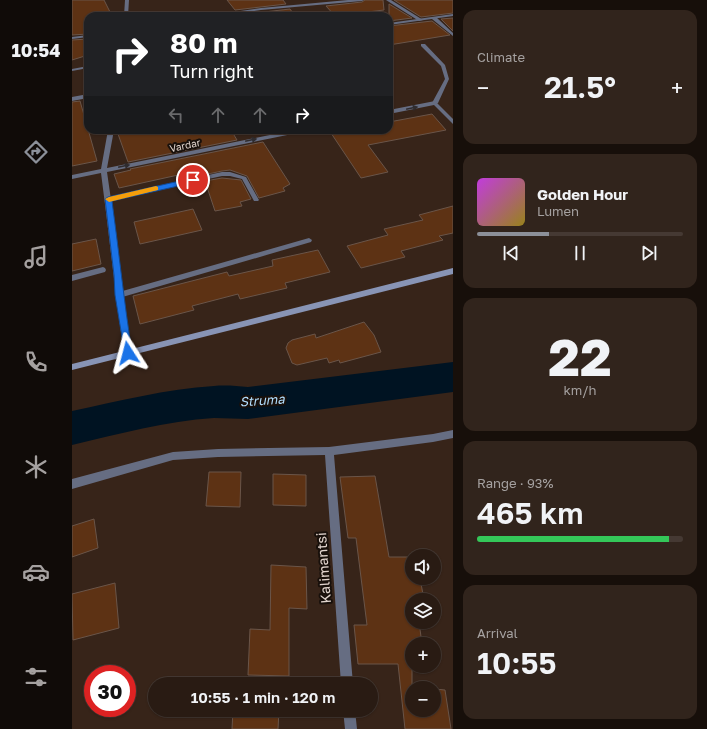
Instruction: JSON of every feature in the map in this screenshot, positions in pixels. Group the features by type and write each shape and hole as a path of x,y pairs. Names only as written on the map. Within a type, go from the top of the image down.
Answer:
{"main road":[{"path":"72,367 453,271"}],"street":[{"path":"126,12 127,0"},
{"path":"238,12 362,0"},
{"path":"388,0 420,20"},
{"path":"393,23 453,15"},
{"path":"434,18 453,35"},
{"path":"72,38 84,36"},
{"path":"423,45 444,66 447,79 435,103"},
{"path":"72,70 84,68"},
{"path":"72,99 84,97"},
{"path":"393,111 435,103"},
{"path":"435,103 453,122"},
{"path":"110,134 104,170 118,275 119,295 128,353"},
{"name":"Vardar","path":"72,177 282,134"},
{"path":"108,199 222,174 230,174 244,178 256,200"},
{"path":"119,295 310,240"},
{"path":"72,278 103,270"},
{"path":"72,484 172,456 218,453 329,451 433,438 453,434"},
{"name":"Kalimantsi","path":"329,451 346,677"},
{"path":"349,717 350,729"}],"building":[{"path":"72,0 104,0 110,12 84,12 84,34 72,35"},
{"path":"227,0 283,0 286,4 235,10"},
{"path":"365,0 383,0 384,10 368,12 331,12 326,6 362,2"},
{"path":"394,0 453,0 453,13 421,17"},
{"path":"389,4 412,18 393,20 393,12 389,12"},
{"path":"290,9 292,12 264,12"},
{"path":"453,18 453,31 441,19"},
{"path":"432,21 450,35 393,44 393,26"},
{"path":"84,39 84,56 72,60 72,40"},
{"path":"80,101 84,115 84,134 89,134 97,161 72,166 72,102"},
{"path":"432,114 446,130 368,145 388,172 361,178 332,134 393,134 393,121"},
{"path":"118,134 233,134 237,140 128,162"},
{"path":"263,142 290,184 283,188 285,191 259,198 247,176 230,170 203,175 201,170 119,188 114,174 131,170 130,169"},
{"path":"222,178 241,180 251,199 240,202 242,206 215,211 205,181"},
{"path":"453,206 453,233 439,236 443,240 401,251 405,257 361,268 347,246 388,235 384,229 423,220 419,215"},
{"path":"193,209 202,230 140,244 134,222"},
{"path":"96,239 101,264 72,271 72,244"},
{"path":"318,250 330,272 285,283 287,288 240,299 238,294 192,306 194,310 140,324 133,296 227,272 229,276 273,266 272,260"},
{"path":"364,322 374,335 381,352 340,363 339,360 329,363 327,358 297,365 292,363 286,348 288,343 292,340 315,334 316,338"},
{"path":"209,472 241,472 240,507 206,506"},
{"path":"273,474 306,475 306,506 273,505"},
{"path":"375,476 389,557 405,557 405,585 421,585 423,593 405,593 405,629 420,629 421,637 405,637 405,673 412,673 412,681 405,681 405,717 441,717 441,690 445,690 451,729 405,729 398,664 358,664 354,625 367,625 356,538 348,538 340,477"},
{"path":"94,519 98,548 72,557 72,526"},
{"path":"271,565 306,567 307,609 289,608 289,676 248,675 250,629 270,630"},
{"path":"115,583 119,628 73,640 72,594"},
{"path":"233,717 279,717 278,729 232,729"}],"waterway":[{"name":"Struma","path":"72,428 138,413 180,406 215,402 248,403 453,377"}],"slow traffic":[{"path":"109,199 156,189"}],"route":[{"path":"128,353 119,295 118,275 108,199 193,180"}]}
